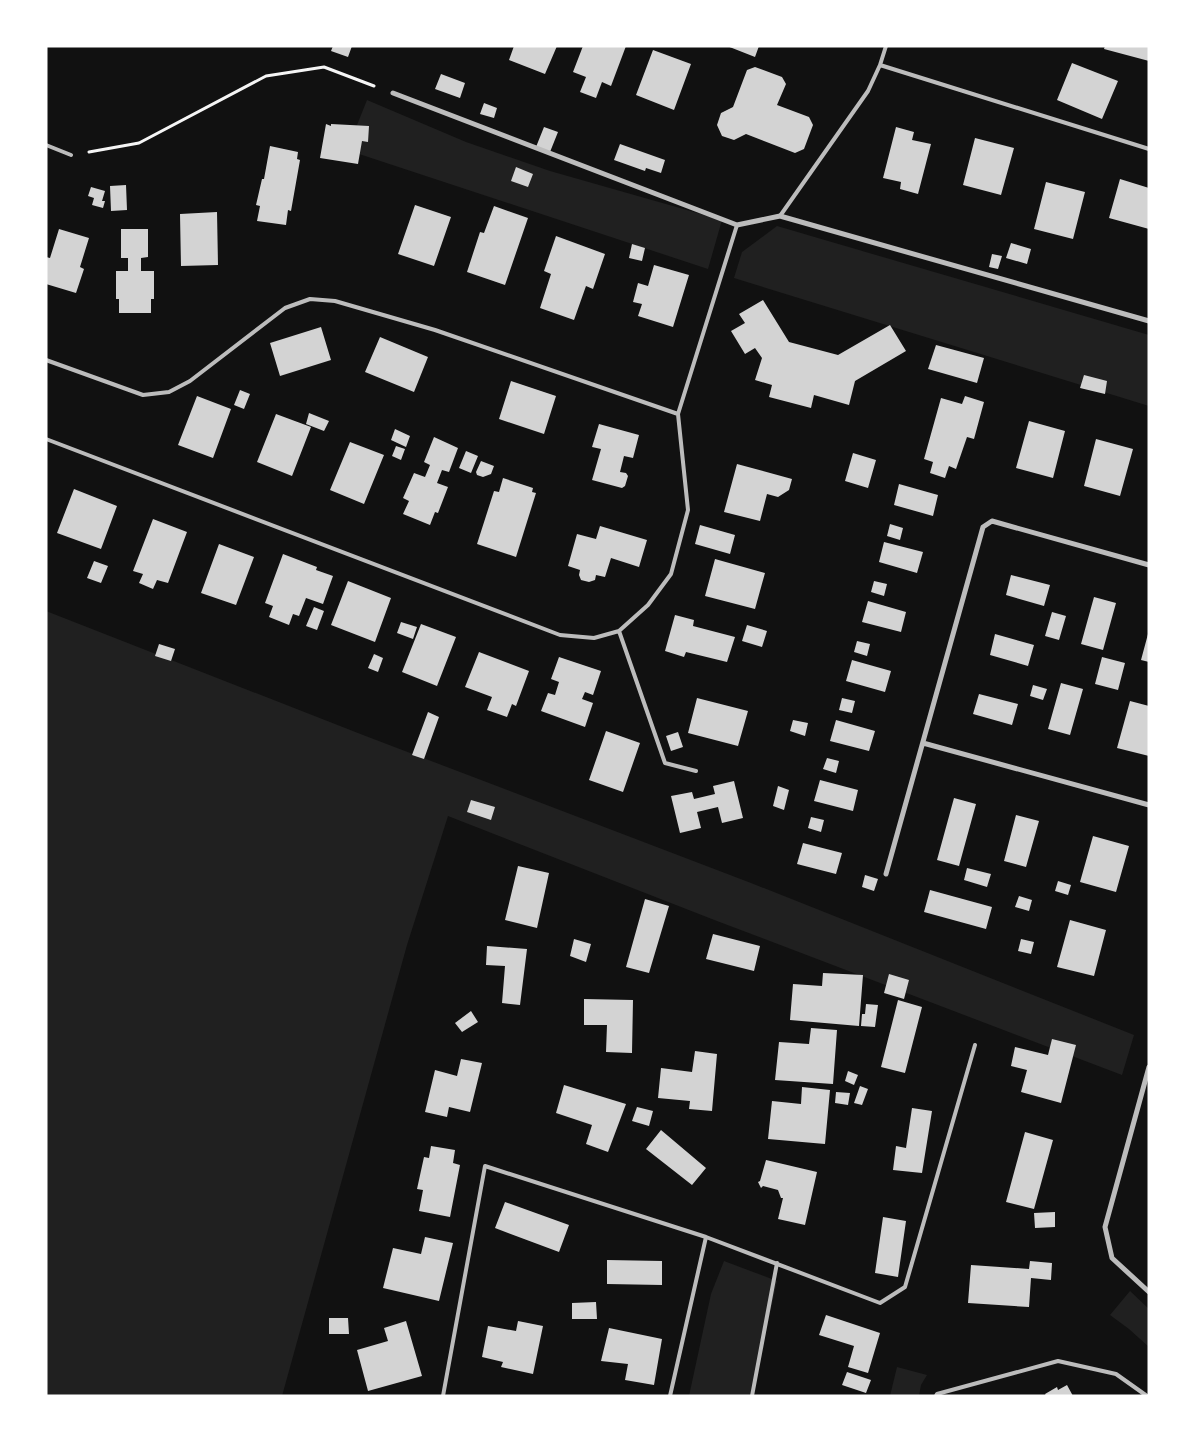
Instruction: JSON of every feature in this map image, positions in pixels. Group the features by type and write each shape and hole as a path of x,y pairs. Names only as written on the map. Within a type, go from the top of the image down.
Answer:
{"street":[{"path":"392,93 737,224 780,216 1149,321"},
{"path":"886,874 983,527 992,522 1149,565"},
{"path":"923,744 1149,805"},
{"path":"1149,1067 1105,1227 1112,1258 1149,1292"}],"lane":[{"path":"780,216 868,91 880,66 886,46"},
{"path":"880,66 1149,150"},
{"path":"46,145 71,155"},
{"path":"46,439 560,635 594,638 619,631 648,605 671,574 688,510 678,414 737,224"},
{"path":"46,360 143,395 169,392 190,381 285,308 310,299 335,301 435,330 678,414"},
{"path":"619,631 666,763 696,771"},
{"path":"443,1396 485,1166 706,1237 880,1303 905,1287 975,1045"},
{"path":"670,1396 706,1237"},
{"path":"752,1396 777,1263"},
{"path":"936,1396 937,1394 1058,1361 1116,1374 1146,1396"}],"path":[{"path":"71,155 139,142 266,76 324,67 392,93"}],"shaded area":[{"path":"367,100 466,142 550,171 722,220 708,269 347,150"},
{"path":"777,226 1149,335 1149,406 734,278 742,252"},
{"path":"46,611 363,735 751,883 1134,1035 1122,1075 717,921 448,816 407,945 282,1396 46,1396"},
{"path":"724,1261 777,1281 752,1396 689,1396 711,1294"},
{"path":"1130,1291 1149,1309 1149,1347 1110,1315"},
{"path":"897,1367 927,1375 921,1385 919,1396 890,1396"}],"building":[{"path":"333,46 352,46 348,57 331,51"},
{"path":"514,46 557,46 545,74 509,60"},
{"path":"583,46 626,46 611,86 602,82 596,98 580,92 586,77 573,72"},
{"path":"727,46 759,46 755,57"},
{"path":"1105,46 1149,46 1149,61 1104,49"},
{"path":"653,50 691,64 674,110 636,95"},
{"path":"1072,63 1118,81 1102,119 1057,100"},
{"path":"755,67 782,77 786,84 777,105 809,117 813,125 804,149 795,153 746,134 734,140 722,136 717,125 721,113 733,107 747,70"},
{"path":"441,74 465,83 460,98 435,89"},
{"path":"484,103 497,108 494,118 480,114"},
{"path":"326,124 331,126 331,124 369,126 368,142 362,141 358,164 320,158"},
{"path":"544,127 558,132 550,152 536,147"},
{"path":"896,127 914,132 912,140 931,144 918,194 900,189 901,182 883,178"},
{"path":"975,138 1014,148 1001,195 963,185"},
{"path":"620,144 665,160 661,173 646,168 645,171 614,160"},
{"path":"270,146 298,152 297,159 300,160 291,211 288,210 286,225 257,221 260,206 256,205 262,179 264,179"},
{"path":"516,167 533,174 528,187 511,181"},
{"path":"1120,179 1149,188 1149,229 1109,218"},
{"path":"1046,182 1085,192 1073,239 1034,229"},
{"path":"126,185 127,210 111,211 110,186"},
{"path":"91,187 105,191 102,201 105,201 103,208 92,205 94,198 88,196"},
{"path":"415,205 451,217 434,266 398,254"},
{"path":"494,206 528,218 505,285 467,272 480,232 484,233"},
{"path":"217,212 218,265 181,266 180,214"},
{"path":"59,229 89,238 80,267 84,269 76,293 46,284 46,257 50,258"},
{"path":"121,229 148,229 148,257 141,258 141,271 154,271 154,299 151,299 151,313 119,313 119,299 116,299 116,271 128,271 128,258 121,258"},
{"path":"556,236 605,254 593,289 586,286 574,320 540,308 551,274 544,271"},
{"path":"1011,243 1031,249 1027,264 1006,258"},
{"path":"632,244 645,248 642,261 629,258"},
{"path":"992,254 1002,256 998,269 989,267"},
{"path":"654,265 689,275 673,327 638,316 642,304 633,302 638,283 648,286"},
{"path":"763,300 789,342 838,355 890,325 906,351 855,381 849,405 814,395 811,408 769,397 772,385 755,380 762,358 755,348 745,354 731,331 745,323 739,314"},
{"path":"321,327 331,360 280,376 270,343"},
{"path":"380,337 428,357 414,392 365,372"},
{"path":"936,345 984,358 977,383 928,369"},
{"path":"1084,375 1107,381 1105,394 1080,388"},
{"path":"511,381 556,396 544,434 499,419"},
{"path":"240,390 250,394 244,409 234,405"},
{"path":"197,396 231,409 213,458 178,445"},
{"path":"965,396 984,402 974,439 967,437 956,469 949,466 945,478 930,473 933,462 924,459 941,398 962,404"},
{"path":"309,413 329,421 324,431 306,424"},
{"path":"276,414 311,427 292,476 257,462"},
{"path":"1029,421 1065,431 1053,478 1016,468"},
{"path":"599,424 639,435 633,458 624,456 620,472 626,473 628,476 625,486 622,488 592,480 601,449 592,447"},
{"path":"395,429 410,436 406,447 391,440"},
{"path":"434,437 458,448 449,472 442,470 437,483 448,487 438,513 435,512 430,525 403,514 409,501 403,498 414,473 425,477 430,465 424,462"},
{"path":"1096,439 1133,449 1120,496 1084,486"},
{"path":"350,442 384,455 364,504 330,490"},
{"path":"396,446 405,449 401,460 392,456"},
{"path":"466,451 478,456 471,473 459,468"},
{"path":"853,453 876,460 868,488 845,481"},
{"path":"481,461 494,466 491,474 483,477 477,475 476,472"},
{"path":"737,464 792,479 789,490 778,497 767,494 760,521 724,512"},
{"path":"503,478 533,488 532,492 536,493 516,557 477,544 494,491 499,492"},
{"path":"899,484 938,495 933,516 894,505"},
{"path":"74,489 117,506 101,549 57,533"},
{"path":"153,519 187,532 168,583 157,580 153,589 139,583 143,574 133,571"},
{"path":"890,524 903,528 900,540 887,536"},
{"path":"700,525 735,535 730,554 695,544"},
{"path":"600,526 647,540 639,567 611,558 605,577 596,575 595,580 589,582 581,580 580,570 568,566 577,534 596,539"},
{"path":"884,542 923,552 917,573 879,562"},
{"path":"219,544 254,557 236,605 201,593"},
{"path":"283,554 317,567 316,570 333,576 323,604 306,598 299,616 293,614 289,625 269,617 273,606 265,603"},
{"path":"715,559 765,573 755,609 705,596"},
{"path":"94,561 108,566 101,583 87,578"},
{"path":"1011,575 1050,585 1044,606 1006,595"},
{"path":"348,581 391,598 375,642 331,625"},
{"path":"874,581 887,584 884,596 871,592"},
{"path":"1094,597 1116,603 1103,650 1081,644"},
{"path":"868,601 906,612 901,632 862,622"},
{"path":"314,607 324,611 317,630 306,626"},
{"path":"1052,612 1066,616 1059,640 1045,636"},
{"path":"675,615 694,620 693,626 735,637 727,662 686,652 684,657 665,651"},
{"path":"401,622 417,627 413,639 397,633"},
{"path":"421,624 456,637 437,686 402,672"},
{"path":"747,625 767,631 762,647 742,641"},
{"path":"995,634 1034,645 1028,666 990,655"},
{"path":"1149,634 1149,662 1141,660"},
{"path":"857,641 870,644 867,656 854,652"},
{"path":"159,644 175,649 171,661 155,656"},
{"path":"479,652 529,671 516,706 512,704 507,717 487,710 492,697 465,687"},
{"path":"374,654 383,658 378,672 368,668"},
{"path":"559,657 601,671 593,695 585,692 582,699 593,703 585,727 541,711 548,693 555,695 559,682 551,679"},
{"path":"1102,657 1125,663 1118,690 1095,684"},
{"path":"852,660 891,671 885,692 846,681"},
{"path":"1061,683 1083,689 1070,735 1048,729"},
{"path":"1033,685 1047,689 1043,700 1030,696"},
{"path":"979,694 1018,704 1012,725 973,714"},
{"path":"697,698 748,711 738,746 688,733"},
{"path":"842,698 855,701 852,713 839,710"},
{"path":"1130,701 1149,706 1149,756 1117,748"},
{"path":"428,712 439,717 424,759 412,755"},
{"path":"793,720 808,723 805,736 790,731"},
{"path":"836,720 875,731 869,751 830,741"},
{"path":"606,731 640,743 623,792 589,780"},
{"path":"678,732 683,747 671,751 666,736"},
{"path":"827,758 839,761 836,773 823,769"},
{"path":"820,780 858,790 853,811 814,801"},
{"path":"734,781 743,818 722,823 718,807 697,812 701,828 680,833 671,796 692,792 694,799 715,794 713,786"},
{"path":"778,786 789,790 784,810 773,806"},
{"path":"954,798 976,804 959,866 937,860"},
{"path":"471,800 495,807 491,820 467,812"},
{"path":"1016,815 1039,821 1026,867 1004,861"},
{"path":"811,817 824,820 821,832 808,828"},
{"path":"1093,836 1129,846 1116,892 1080,882"},
{"path":"803,843 842,853 836,874 797,864"},
{"path":"518,866 549,873 537,928 505,920"},
{"path":"967,868 991,874 987,887 964,880"},
{"path":"865,875 878,879 874,891 862,887"},
{"path":"1058,881 1071,885 1068,895 1055,891"},
{"path":"930,890 992,907 986,929 924,912"},
{"path":"1019,896 1032,900 1029,911 1015,907"},
{"path":"645,899 669,906 649,973 626,967"},
{"path":"1070,920 1106,930 1094,976 1057,967"},
{"path":"713,934 760,946 754,971 706,959"},
{"path":"574,939 591,944 586,962 570,956"},
{"path":"1021,939 1034,942 1031,954 1018,951"},
{"path":"487,946 527,949 520,1005 502,1003 505,966 486,965"},
{"path":"823,973 863,975 859,1026 790,1020 793,984 822,986"},
{"path":"889,974 909,980 904,999 884,993"},
{"path":"584,999 633,1000 632,1053 606,1052 607,1025 584,1025"},
{"path":"898,1000 922,1007 905,1073 881,1067"},
{"path":"866,1004 878,1005 875,1027 861,1026 862,1014 865,1014"},
{"path":"471,1011 478,1022 462,1032 455,1023"},
{"path":"811,1028 837,1030 833,1084 775,1080 779,1042 809,1044"},
{"path":"1052,1039 1076,1045 1061,1103 1021,1092 1027,1070 1011,1066 1015,1047 1048,1055"},
{"path":"695,1051 717,1054 712,1111 689,1109 690,1101 658,1098 661,1068 692,1072"},
{"path":"461,1059 482,1063 470,1112 449,1107 447,1117 425,1112 435,1070 457,1076"},
{"path":"848,1071 858,1075 854,1085 845,1081"},
{"path":"564,1085 626,1104 608,1152 586,1144 592,1125 556,1113"},
{"path":"860,1086 868,1089 862,1105 854,1103"},
{"path":"802,1087 830,1090 825,1144 768,1139 772,1101 801,1104"},
{"path":"836,1092 850,1093 848,1105 835,1103"},
{"path":"637,1107 653,1111 649,1126 632,1121"},
{"path":"912,1108 932,1111 922,1173 893,1170 896,1146 906,1148"},
{"path":"661,1130 706,1168 692,1185 646,1149"},
{"path":"1025,1132 1053,1140 1034,1209 1006,1202"},
{"path":"431,1146 455,1150 453,1163 460,1165 450,1217 419,1211 423,1190 417,1189 424,1157 429,1158"},
{"path":"766,1160 817,1172 805,1225 778,1219 783,1198 781,1198 778,1190 763,1186 761,1188 758,1182 760,1181"},
{"path":"505,1202 569,1225 559,1252 495,1228"},
{"path":"1055,1212 1055,1227 1035,1228 1034,1213"},
{"path":"883,1217 906,1221 898,1277 875,1273"},
{"path":"425,1237 453,1243 439,1301 383,1288 393,1248 421,1254"},
{"path":"607,1260 662,1261 662,1285 607,1284"},
{"path":"1030,1261 1052,1263 1051,1280 1031,1278 1029,1307 968,1303 971,1265 1029,1269"},
{"path":"596,1302 597,1319 572,1319 572,1303"},
{"path":"826,1315 880,1333 868,1373 848,1367 854,1346 819,1335"},
{"path":"329,1318 348,1318 349,1334 329,1334"},
{"path":"406,1321 422,1376 368,1391 357,1350 388,1341 384,1328"},
{"path":"518,1321 543,1326 533,1374 501,1367 503,1362 482,1357 488,1326 516,1331"},
{"path":"609,1328 662,1339 654,1385 625,1380 628,1364 601,1361"},
{"path":"847,1372 871,1380 866,1393 842,1385"},
{"path":"1067,1385 1073,1396 1046,1396 1045,1394 1057,1387 1058,1390"}]}
